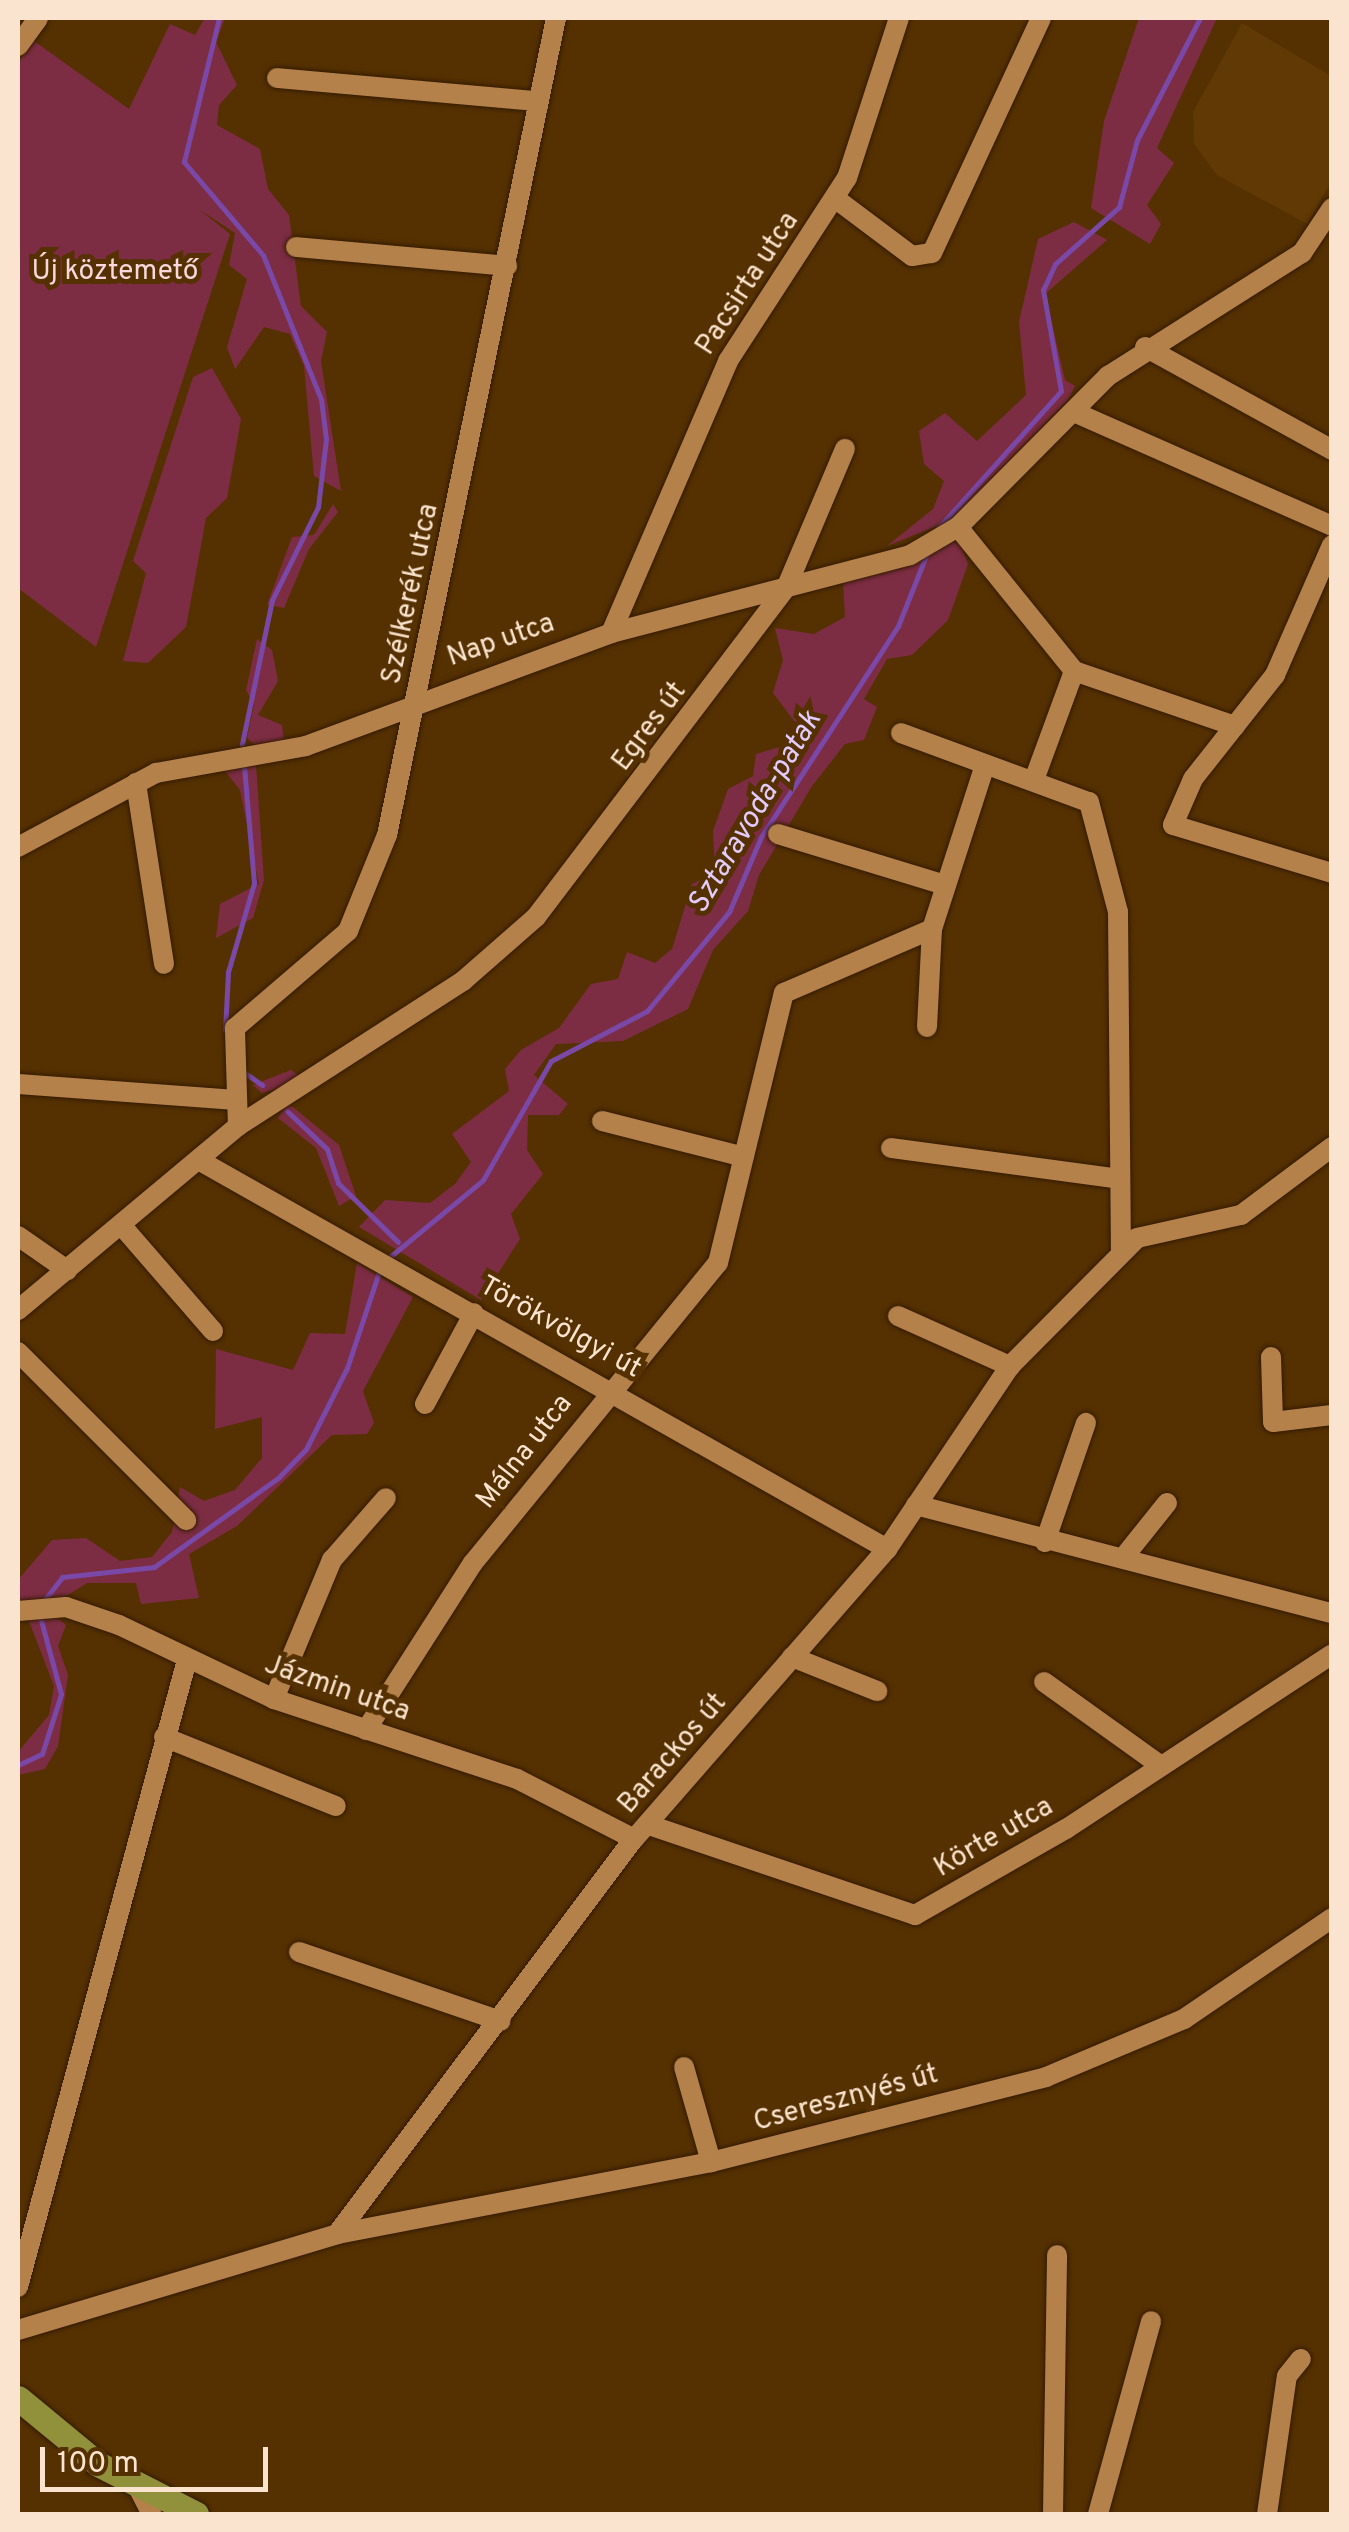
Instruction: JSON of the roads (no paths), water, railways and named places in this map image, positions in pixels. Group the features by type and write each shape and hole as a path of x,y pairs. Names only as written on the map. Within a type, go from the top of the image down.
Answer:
{"main road":[{"path":"18,2398 138,2487 194,2514"}],"street":[{"path":"18,46 38,18"},
{"name":"Szélkerék utca","path":"238,1126 235,1028 348,931 388,835 508,266 535,101 556,18"},
{"name":"Pacsirta utca","path":"611,632 728,361 836,198 864,139 899,18"},
{"path":"836,198 912,256 932,254 1040,18"},
{"path":"277,78 535,101"},
{"path":"787,586 910,554 950,532 1145,347 1302,254 1332,208"},
{"path":"296,246 508,266"},
{"path":"1145,347 1332,450"},
{"path":"1074,412 1332,526"},
{"name":"Egres út","path":"18,1310 202,1162 238,1126 463,980 536,917 787,586 845,448"},
{"path":"950,532 1074,672 1235,726"},
{"path":"1332,544 1276,675 1193,779 1173,825 1332,873"},
{"name":"Nap utca","path":"18,847 136,783 306,746 418,698 611,632 787,586"},
{"path":"1034,780 1074,672"},
{"path":"902,732 984,768 1034,780 1089,802 1118,912 1121,1249"},
{"path":"927,1027 932,928 942,884 984,768"},
{"path":"136,783 164,964"},
{"path":"778,834 942,884"},
{"name":"Málna utca","path":"366,1730 473,1563 611,1388 718,1263 784,993 932,928"},
{"path":"18,1084 236,1100"},
{"path":"602,1121 744,1157"},
{"name":"Barackos út","path":"337,2234 634,1840 652,1826 792,1657 888,1549 1010,1366 1121,1249 1154,1232 1240,1215 1332,1147"},
{"path":"891,1148 1119,1179"},
{"name":"Törökvölgyi út","path":"202,1162 611,1388 888,1549"},
{"path":"122,1226 213,1331"},
{"path":"18,1236 67,1270"},
{"path":"425,1404 474,1312"},
{"path":"898,1316 1010,1366"},
{"path":"18,1352 186,1520"},
{"path":"1271,1357 1272,1419 1332,1415"},
{"path":"1045,1542 1086,1423"},
{"path":"274,1699 332,1560 386,1498"},
{"path":"1126,1553 1167,1503"},
{"path":"916,1505 1045,1542 1126,1553 1332,1614"},
{"name":"Jázmin utca","path":"18,1611 66,1607 274,1699 517,1779 634,1840"},
{"name":"Körte utca","path":"652,1826 914,1915 1160,1765 1332,1654"},
{"path":"792,1657 876,1691"},
{"path":"18,2287 187,1660"},
{"path":"1044,1682 1160,1765"},
{"path":"164,1737 336,1806"},
{"name":"Cseresznyés út","path":"337,2234 710,2162 1072,2068 1184,2019 1326,1929"},
{"path":"299,1952 500,2021"},
{"path":"684,2067 710,2162"},
{"path":"18,2326 337,2234"},
{"path":"1053,2514 1057,2255"},
{"path":"1098,2514 1151,2321"},
{"path":"1267,2514 1287,2376 1301,2360"},
{"path":"138,2487 152,2514"}],"waterway":[{"path":"219,18 184,162 263,255 321,399 326,439 318,507 272,600 242,744"},
{"name":"Sztaravoda-patak","path":"930,537 1061,391 1043,290 1055,264 1119,207 1137,140 1200,18"},
{"name":"Sztaravoda-patak","path":"386,1260 483,1180 551,1061 647,1011 729,912 761,837 898,626 927,553"},
{"path":"225,1030 228,972 254,883 244,766"},
{"path":"245,1073 262,1085"},
{"path":"287,1111 327,1149 338,1183 398,1242"},
{"name":"Sztaravoda-patak","path":"42,1603 62,1577 154,1567 278,1478 306,1449 347,1368 380,1269"},
{"name":"Sztaravoda-patak","path":"18,1765 42,1754 61,1694 39,1613"}],"park label":[{"name":"Új köztemető","path":"115,272"}]}
